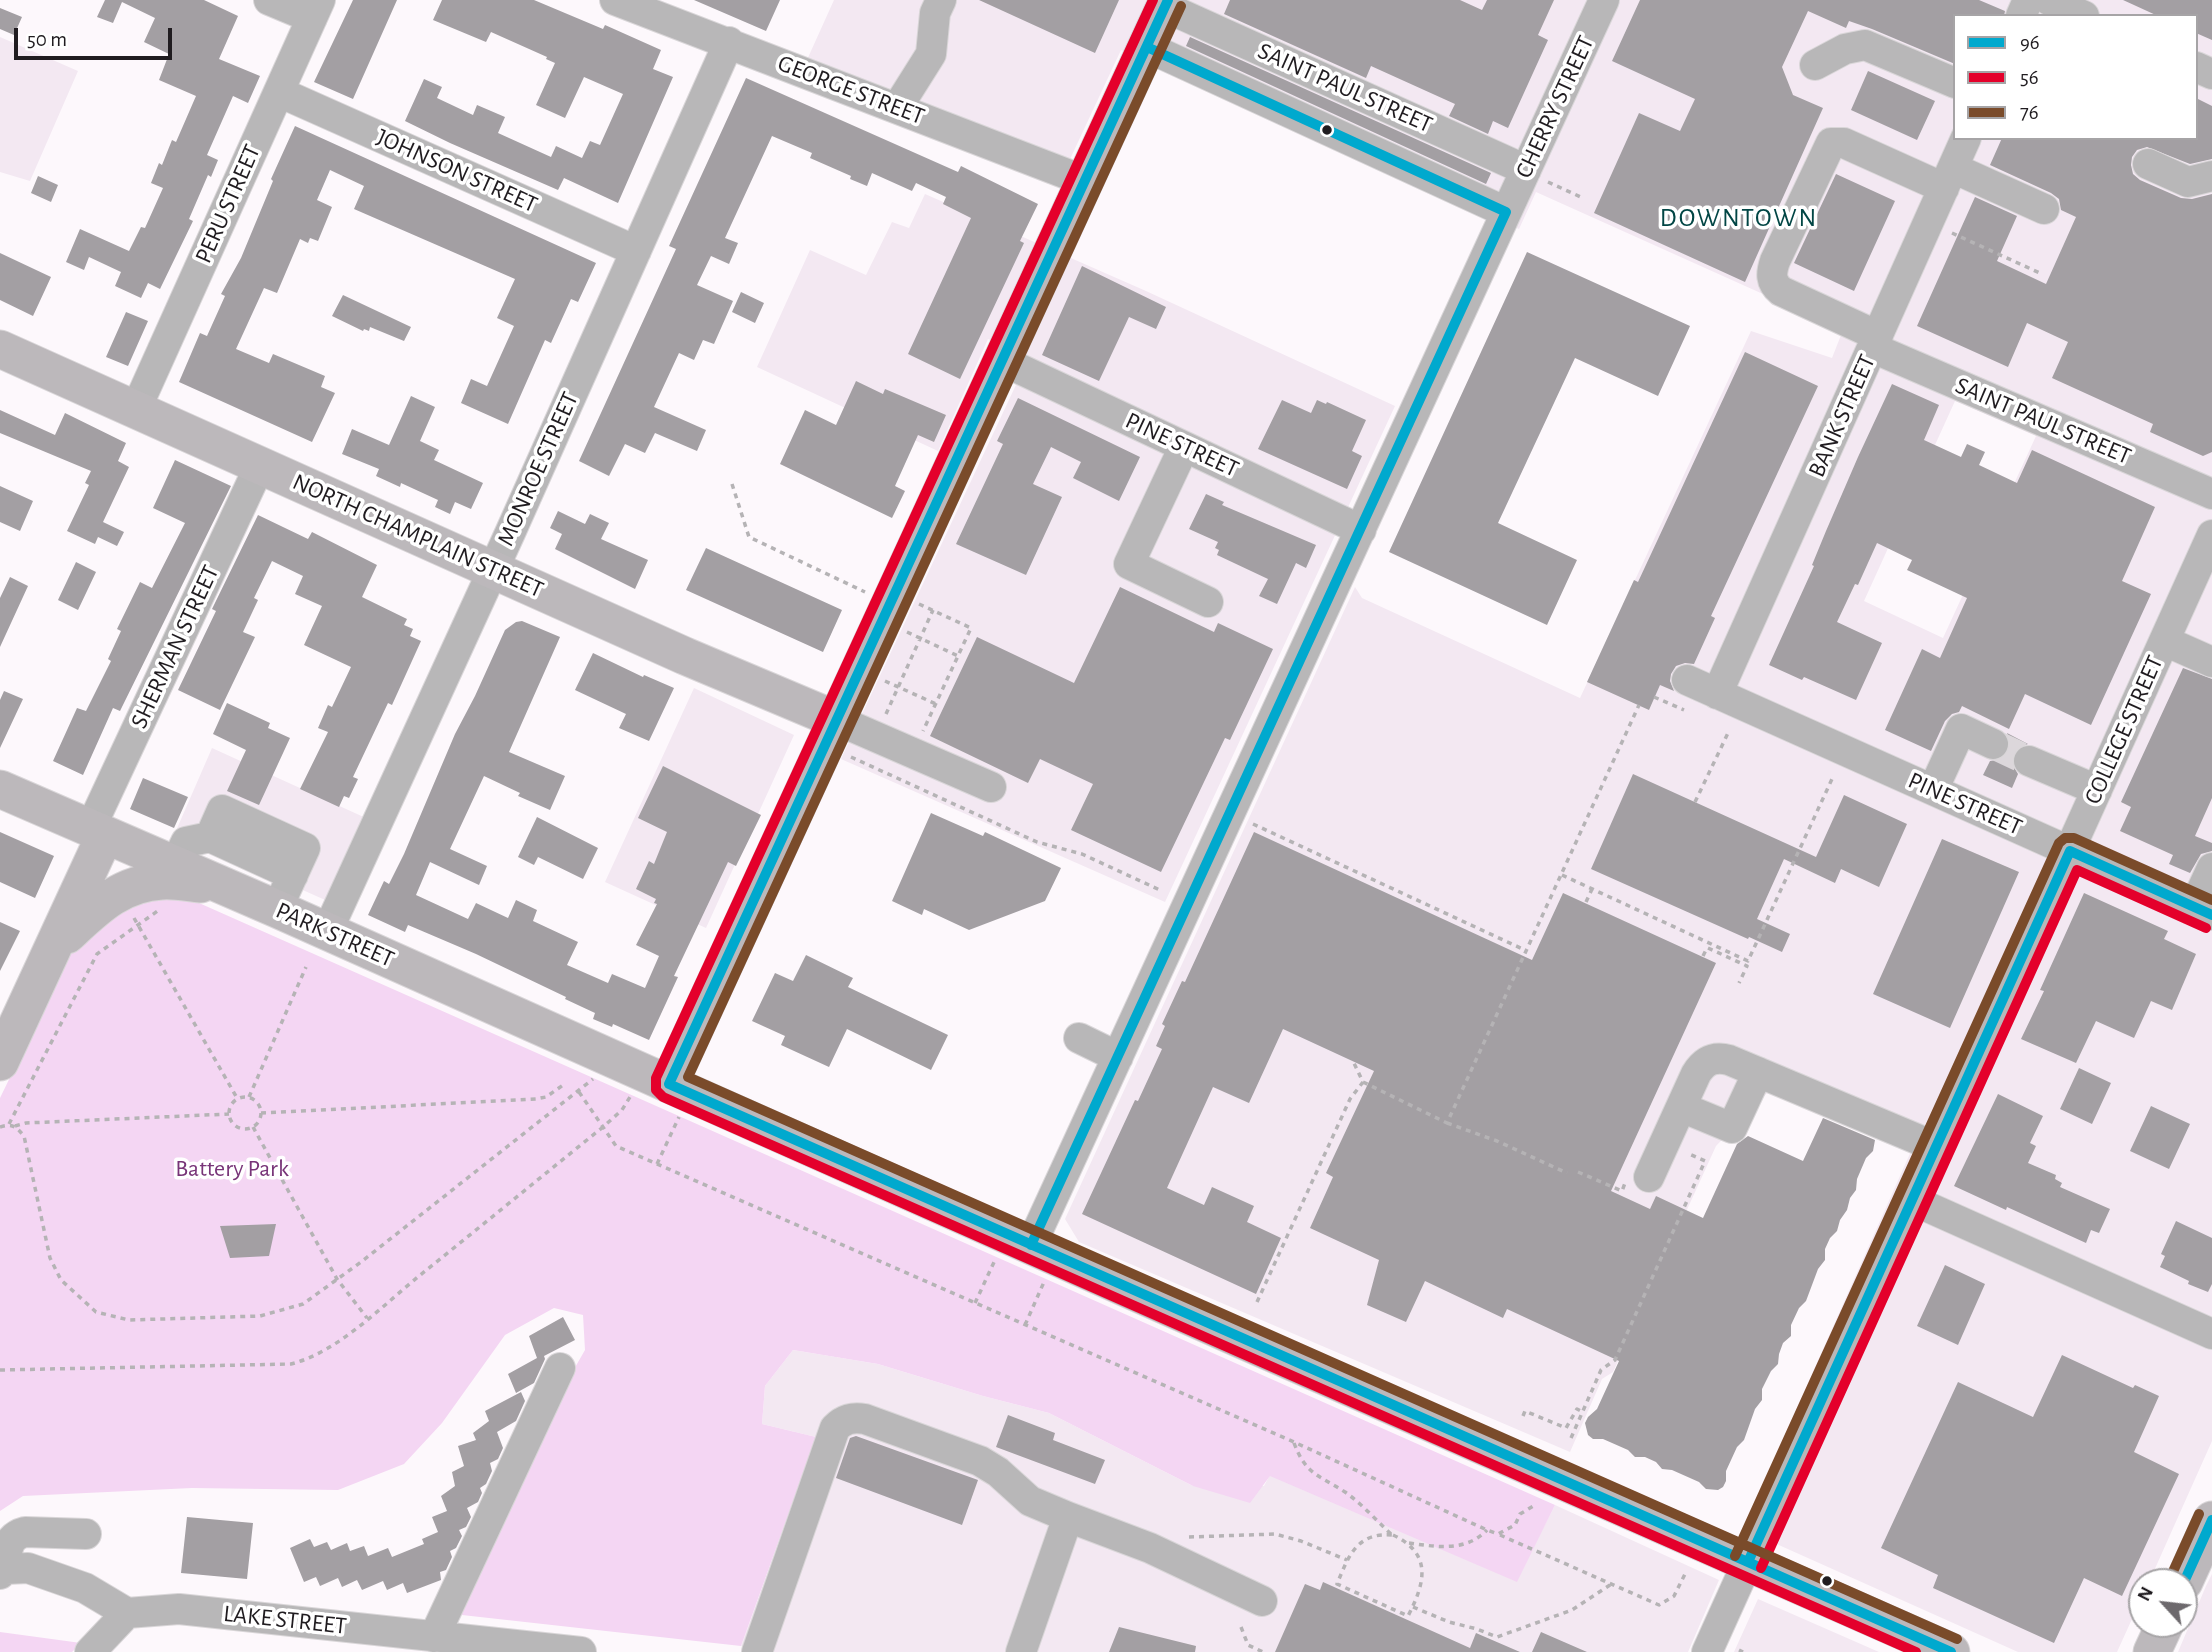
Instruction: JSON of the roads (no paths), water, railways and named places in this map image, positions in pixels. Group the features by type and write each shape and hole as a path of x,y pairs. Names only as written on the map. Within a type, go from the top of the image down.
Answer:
{"main road":[{"path":"674,1100 837,720 1166,4"},
{"name":"NORTH CHAMPLAIN STREET","path":"0,349 743,682 837,720"},
{"name":"PARK STREET","path":"0,789 615,1060 674,1100 1025,1259 1748,1563 1951,1652"},
{"name":"SHERMAN STREET","path":"0,1062 55,945 98,832"},
{"name":"SHERMAN STREET","path":"55,945 102,901 130,889 162,881 222,886"},
{"path":"2190,1568 2212,1520"}],"street":[{"path":"269,0 316,9"},
{"name":"GEORGE STREET","path":"615,0 1085,181"},
{"path":"897,108 931,54 935,13 941,0"},
{"name":"CHERRY STREET","path":"1025,1259 1506,212 1537,176 1604,0"},
{"path":"2049,0 2080,14"},
{"name":"SAINT PAUL STREET","path":"1166,4 1537,176"},
{"name":"PERU STREET","path":"136,409 316,9"},
{"name":"MONROE STREET","path":"327,932 493,570 729,42"},
{"path":"1815,65 1845,49 1865,45 1953,82"},
{"name":"SAINT PAUL STREET","path":"1146,47 1506,212"},
{"name":"JOHNSON STREET","path":"279,92 636,251"},
{"name":"BANK STREET","path":"1717,694 1965,140"},
{"name":"SAINT PAUL STREET","path":"1949,178 1844,143 1831,144 1775,261 1772,278 1775,286 1876,342 2212,494"},
{"path":"2148,164 2188,182 2212,176"},
{"path":"1949,178 2044,209"},
{"name":"PINE STREET","path":"1003,361 1361,530"},
{"path":"1184,447 1129,564 1208,602"},
{"name":"SHERMAN STREET","path":"98,832 260,465"},
{"name":"COLLEGE STREET","path":"1707,1652 2212,535"},
{"path":"2165,641 2212,662"},
{"name":"PINE STREET","path":"1687,680 2203,911"},
{"path":"837,720 991,787"},
{"path":"1933,790 1961,729 1993,744"},
{"path":"2029,761 2097,790"},
{"path":"175,865 186,842 210,836 222,810 305,848 277,909"},
{"path":"2203,911 2212,868"},
{"path":"1079,1038 1118,1057"},
{"path":"1636,1182 1681,1107 1700,1067 1706,1062 1722,1058 1936,1147"},
{"path":"1681,1107 1732,1128 1758,1072"},
{"path":"1912,1199 2212,1334"},
{"path":"434,1637 560,1368"},
{"path":"757,1652 835,1428 842,1421 854,1417 980,1461 998,1472 1030,1501 1150,1548 1262,1601"},
{"path":"1021,1652 1068,1517"},
{"path":"86,1534 18,1534 12,1537 8,1546 3,1571 28,1568 85,1588 127,1613 90,1652"},
{"name":"LAKE STREET","path":"127,1613 180,1609 581,1652"}],"tunnel":[{"path":"1993,744 2029,761"}],"district":[{"name":"DOWNTOWN","path":"1739,218"}],"park label":[{"name":"Battery Park","path":"232,1169"}]}
